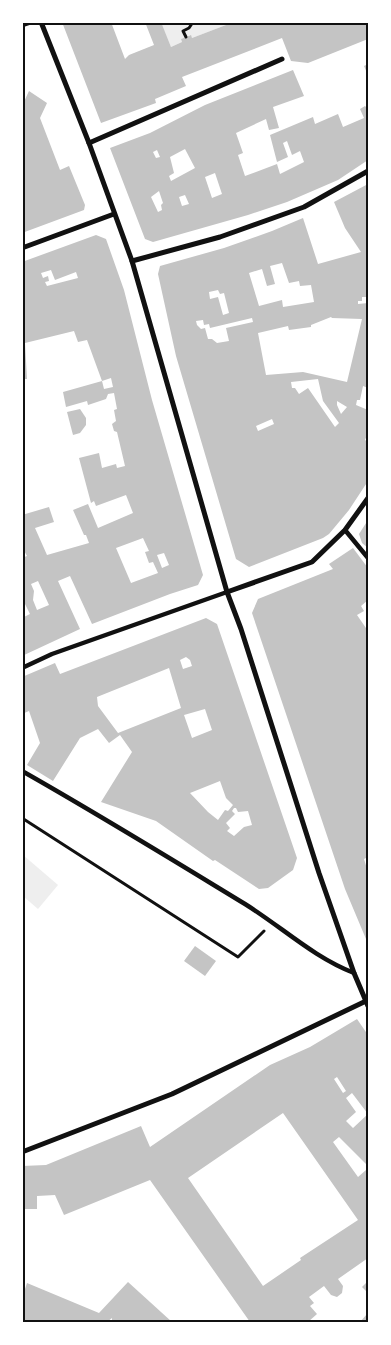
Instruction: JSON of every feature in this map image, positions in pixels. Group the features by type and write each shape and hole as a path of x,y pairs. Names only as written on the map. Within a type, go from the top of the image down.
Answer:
{"street":[{"path":"22,26 31,22"},
{"path":"22,1152 172,1094 368,1003 354,973 319,874 241,629 227,592 132,261 89,142 41,22"},
{"path":"89,142 282,59"},
{"path":"132,261 220,237 304,207 368,171"},
{"path":"22,248 114,214"},
{"path":"22,668 52,654 312,562 345,530 368,498"},
{"path":"345,530 368,558"},
{"path":"22,771 93,811 247,906 335,966 354,973"}],"path":[{"path":"186,37 183,31 189,28 193,22"},
{"path":"22,818 238,957 271,923"}],"shaded area":[{"path":"225,22 226,25 192,38 190,35 181,39 182,42 171,47 161,23"},
{"path":"23,855 58,885 38,909 23,896"}],"building":[{"path":"62,22 111,22 125,59 129,55 154,45 145,22 161,22 171,47 182,42 181,39 191,35 192,38 226,25 225,22 368,22 368,39 308,63 291,61 282,38 182,77 186,86 155,99 156,103 101,123"},
{"path":"368,64 368,75 364,66"},
{"path":"293,70 304,96 273,107 279,128 269,130 266,119 236,133 243,153 238,155 245,176 277,164 280,174 304,162 300,151 292,155 287,141 283,143 288,157 277,162 270,135 313,117 315,124 338,114 343,127 364,118 360,109 365,106 368,106 368,160 338,180 287,202 153,242 145,239 110,148 150,133 205,105","holes":["185,149 195,168 171,181 169,176 174,173 170,157","157,150 160,157 156,158 153,152","215,173 222,194 212,198 205,177","159,191 163,203 161,205 162,210 158,212 151,197","185,195 189,204 182,206 179,197"]},
{"path":"29,91 47,103 40,118 60,170 69,166 85,205 84,210 22,233 22,106"},
{"path":"368,184 368,297 362,297 362,301 358,301 358,304 368,303 368,388 363,386 360,400 357,400 356,405 368,410 368,433 365,440 368,442 368,481 349,510 329,534 249,567 236,559 176,356 158,274 160,266 224,248 303,218 318,264 361,252 345,228 334,202","holes":["282,263 289,283 299,281 300,286 311,285 314,302 283,307 282,300 259,306 249,273 262,269 267,286 275,284 270,266","218,290 220,294 224,293 229,313 223,315 218,297 210,299 209,292","331,317 362,319 347,382 303,372 266,375 258,333 288,326 289,330 311,327 311,325","252,318 253,322 226,328 229,341 217,343 212,339 208,339 205,328 201,329 196,321 203,320 204,325 209,324 210,328","318,379 323,401 339,423 335,427 308,388 299,394 295,388 292,388 291,382","337,401 347,407 341,414 337,405","272,419 274,424 258,431 256,426"]},
{"path":"96,235 106,239 124,290 152,400 203,575 198,585 92,624 70,576 58,581 80,629 22,656 22,618 30,614 22,598 22,558 27,556 22,547 22,515 49,507 54,522 35,528 47,555 89,543 73,510 88,504 98,528 133,513 126,495 96,506 94,501 91,503 79,458 99,453 102,468 116,464 117,468 125,466 117,432 114,431 112,424 116,421 114,410 117,409 114,393 108,394 106,399 88,405 87,401 66,407 63,392 102,381 87,340 78,342 74,331 25,343 27,379 22,379 22,262","holes":["51,270 55,280 76,272 78,278 47,286 45,282 49,281 48,276 43,278 41,273","111,378 113,387 104,389 102,381","143,538 149,551 145,552 149,563 153,562 158,573 131,583 116,548","164,553 169,565 162,568 157,555","38,581 49,605 37,610 33,600 34,591 31,584"]},
{"path":"80,409 86,418 86,425 80,433 73,435 67,412"},
{"path":"368,520 368,548 362,543 359,534"},
{"path":"353,548 368,568 368,600 361,606 364,611 357,615 368,631 368,857 364,859 368,872 368,940 345,889 252,613 258,599 333,569 329,564"},
{"path":"206,618 217,624 297,858 293,870 268,888 259,889 215,860 213,861 156,821 101,802 132,752 120,735 109,743 98,729 80,738 53,781 27,765 40,743 29,711 22,714 22,677 55,663 60,674","holes":["186,657 190,660 192,666 183,669 180,660","169,668 181,708 118,733 98,706 97,697","205,709 212,730 192,738 184,715","220,781 226,798 233,805 228,811 225,810 218,820 190,793","234,808 238,812 248,811 252,825 244,827 234,836 227,831 230,828 226,823 235,814 232,811"]},
{"path":"195,946 216,961 205,976 184,961"},
{"path":"357,1019 368,1035 368,1114 368,1166 339,1137 333,1142 358,1177 366,1170 368,1173 368,1258 338,1279 343,1286 342,1293 337,1297 331,1295 324,1286 309,1297 314,1303 310,1306 317,1314 308,1322 250,1322 150,1180 64,1215 55,1195 37,1196 37,1209 22,1209 22,1166 46,1165 141,1126 150,1147 270,1065 310,1047","holes":["337,1077 346,1091 343,1093 334,1079","352,1093 368,1114 353,1128 346,1121 356,1112 346,1098","283,1113 358,1220 300,1258 301,1260 263,1286 188,1178"]},
{"path":"368,1281 368,1293 362,1287"},
{"path":"128,1282 172,1322 112,1322 112,1318 107,1322 22,1322 22,1298 27,1283 99,1313"},
{"path":"367,1314 368,1322 360,1322"}]}
